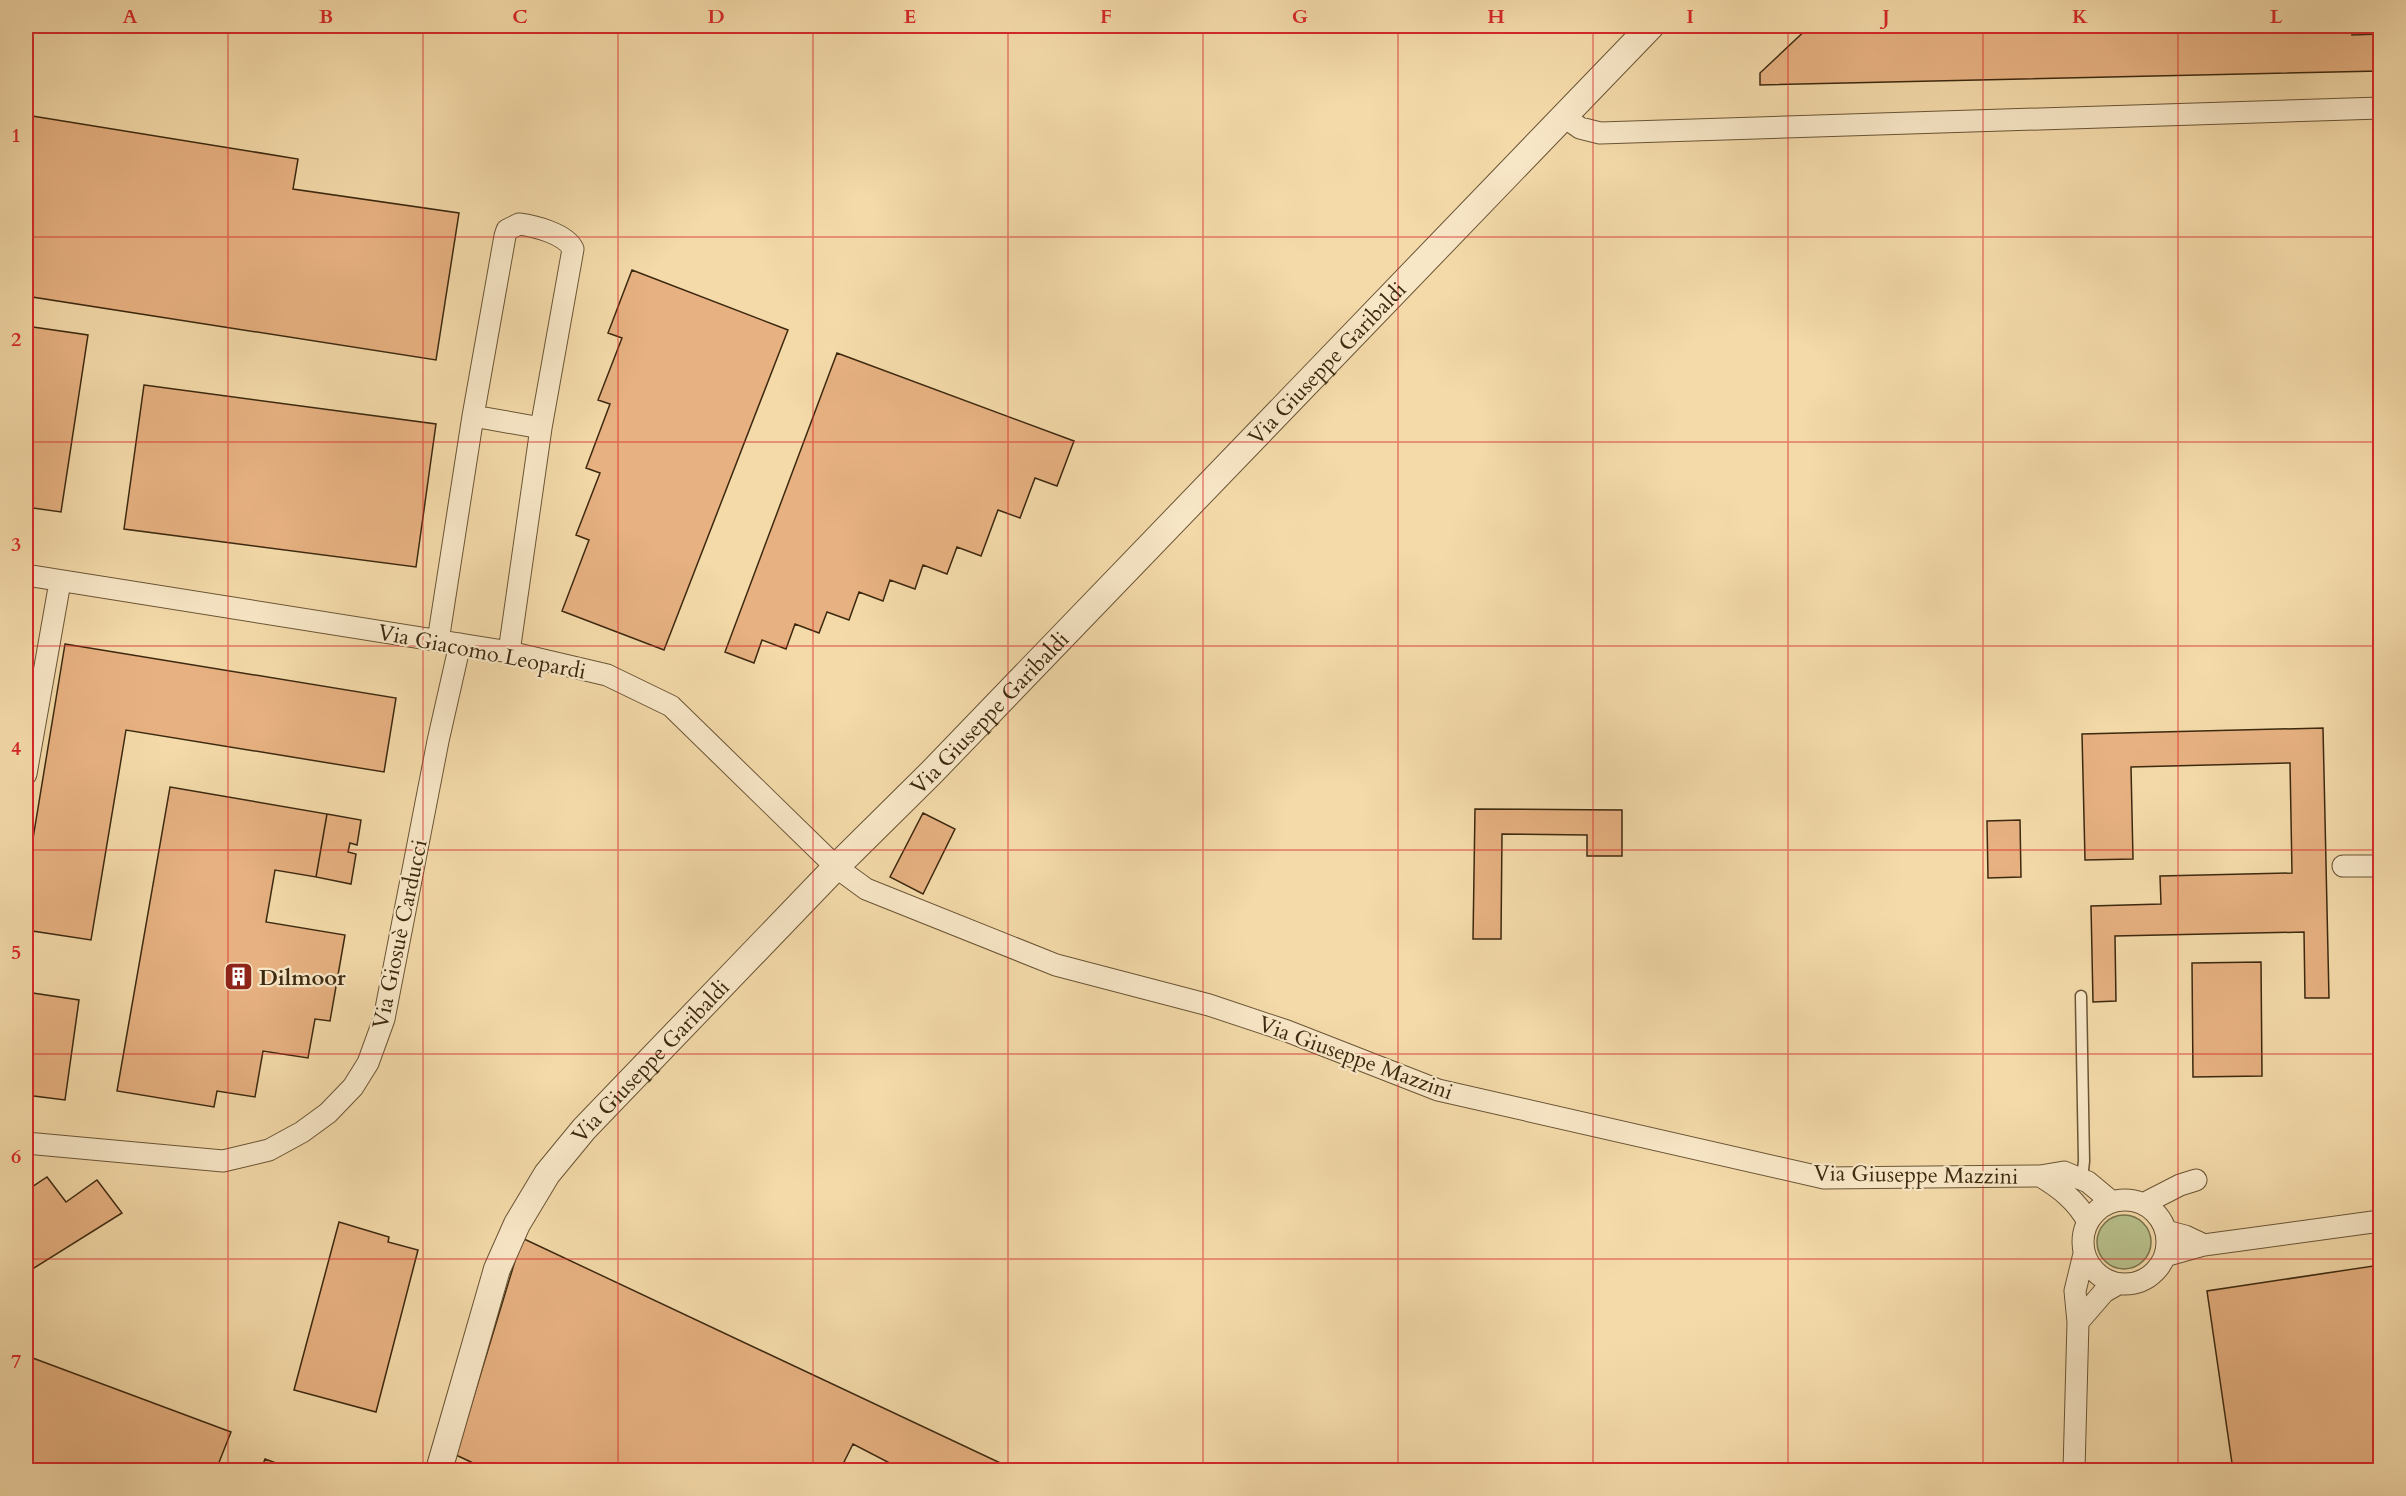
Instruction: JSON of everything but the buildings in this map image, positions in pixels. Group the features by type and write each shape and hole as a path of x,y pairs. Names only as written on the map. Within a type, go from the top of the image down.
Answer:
{"street":[{"name":"Via Giuseppe Garibaldi","path":"439,1470 496,1269 517,1224 547,1173 584,1129 836,867 932,772 1651,26"},
{"path":"1563,116 1580,128 1600,133 2380,108"},
{"path":"438,641 473,416 505,236 507,230 514,225 525,225 570,241 573,249 541,428 509,652"},
{"path":"473,416 541,428"},
{"name":"Via Giacomo Leopardi","path":"26,575 509,652 607,675 671,706 836,867"},
{"path":"26,774 60,582"},
{"name":"Via Giosuè Carducci","path":"26,1143 223,1161 269,1150 302,1132 328,1113 353,1087 368,1063 384,1019 436,753 460,644"},
{"path":"2343,866 2380,866"},
{"name":"Via Giuseppe Mazzini","path":"836,867 866,889 1056,965 1209,1005 1287,1031 1438,1090 1824,1178 2040,1176 2064,1172 2088,1182 2112,1202"},
{"name":"Via Giuseppe Mazzini","path":"2040,1176 2080,1207 2088,1222"},
{"path":"2143,1204 2180,1185 2196,1180 2164,1227"},
{"path":"2074,1470 2078,1322 2075,1291 2084,1254 2083,1238 2088,1222 2098,1210 2112,1202 2128,1200 2143,1204 2154,1212 2164,1227 2167,1244 2165,1256 2155,1273 2138,1283 2118,1284 2104,1292 2078,1322"},
{"path":"2165,1256 2204,1245 2380,1221"},
{"path":"2164,1227 2204,1245"},
{"path":"2084,1254 2097,1274 2118,1284"}],"lane":[{"path":"2081,996 2084,1161 2082,1179"}],"green space":[{"path":"2119,1215 2129,1215 2139,1219 2147,1227 2151,1242 2147,1257 2139,1265 2129,1269 2119,1269 2109,1265 2101,1257 2097,1247 2097,1237 2101,1227 2109,1219"}],"place":[{"name":"Dilmoor","path":"238,977"}]}
